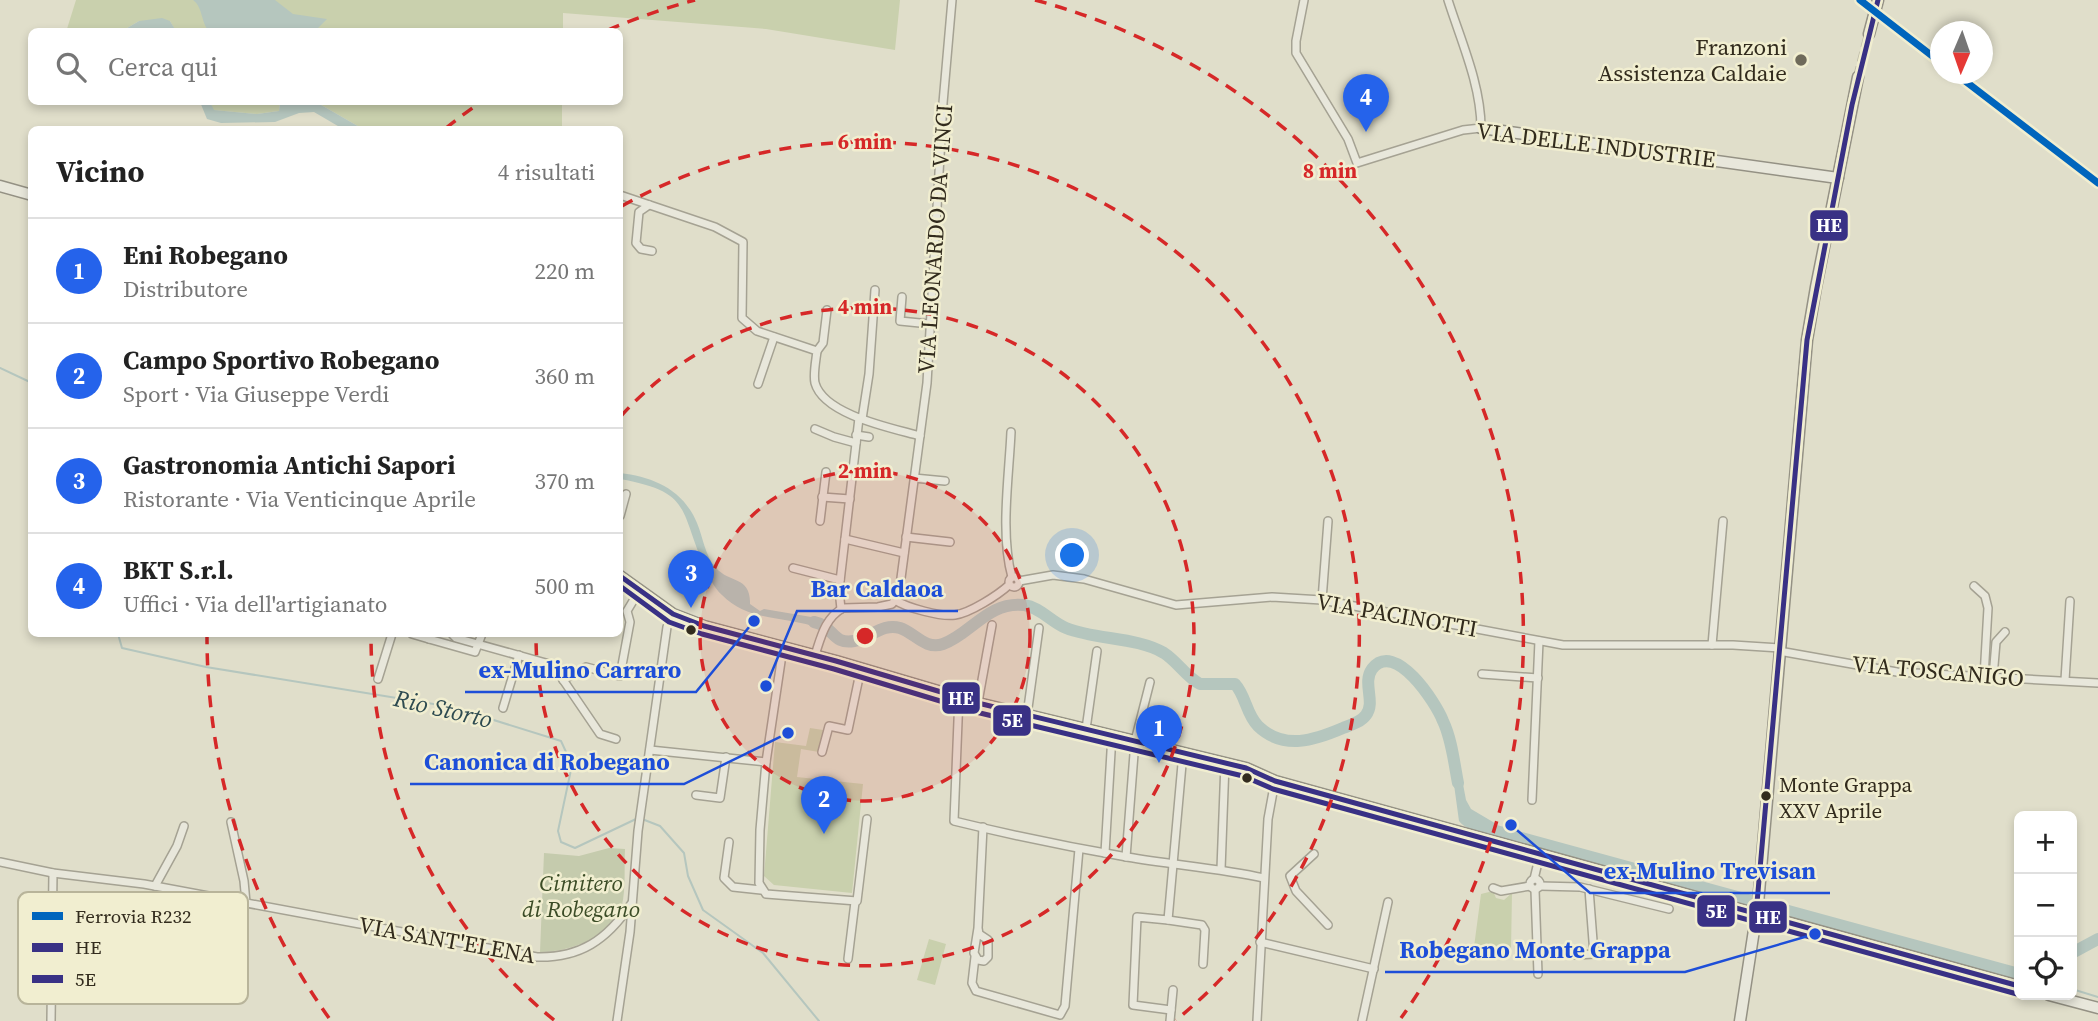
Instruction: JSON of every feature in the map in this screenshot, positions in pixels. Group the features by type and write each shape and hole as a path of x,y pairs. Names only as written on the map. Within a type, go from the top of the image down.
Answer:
{"main road":[{"path":"1869,34 1878,0"},
{"path":"1740,1021 1759,890 1806,352 1815,289 1858,77"},
{"name":"VIA DELLE INDUSTRIE","path":"1481,128 1838,178"},
{"path":"0,186 28,194"},
{"path":"623,578 673,614 704,626 1027,715 1246,768 1275,781 1757,910 2014,985"},
{"path":"2066,1000 2098,1009"}],"street":[{"name":"VIA LEONARDO DA VINCI","path":"895,600 920,436 952,0"},
{"name":"VIA DELLE INDUSTRIE","path":"1304,0 1296,53 1348,139 1357,163 1463,130 1481,128"},
{"path":"1448,0 1482,110 1481,128"},
{"path":"623,196 715,227 743,242 742,318 757,331 817,351"},
{"path":"649,205 639,212 636,243 641,249 652,251"},
{"path":"841,609 838,597 856,439 869,374 875,289"},
{"path":"902,297 900,321 930,324"},
{"path":"827,310 823,343 817,351 815,382 824,400 860,418 920,436"},
{"path":"758,384 774,337"},
{"path":"815,429 834,437 869,437"},
{"path":"1011,432 1007,544 1013,581"},
{"path":"820,521 826,471"},
{"path":"914,478 944,481"},
{"path":"623,503 625,494"},
{"path":"822,497 850,499"},
{"path":"1322,600 1328,521"},
{"path":"1712,645 1723,521"},
{"path":"906,537 950,542"},
{"path":"845,539 904,553"},
{"path":"793,569 840,580"},
{"name":"VIA PACINOTTI","path":"895,600 905,606 952,616 999,593 1013,581 1053,575 1084,579 1176,605 1272,597 1322,600 1539,641 1576,645 1712,645 1780,650"},
{"path":"1974,586 1984,596 1988,608 1984,677"},
{"path":"562,680 586,667 620,676 630,622 627,611 639,591"},
{"path":"815,655 825,627 841,609 877,607 892,604 895,600"},
{"path":"2065,680 2070,601"},
{"path":"617,1021 630,932 640,812 667,627 673,614"},
{"path":"978,702 992,625"},
{"path":"1027,715 1039,628"},
{"path":"1993,677 1996,642 2005,632"},
{"path":"378,679 391,637"},
{"path":"433,637 475,652 481,637"},
{"path":"455,637 553,665 600,734 617,739"},
{"path":"1532,800 1539,641"},
{"path":"761,890 760,830 765,762 783,648"},
{"name":"VIA TOSCANIGO","path":"1780,650 1898,672 2098,683"},
{"path":"1086,729 1097,651"},
{"path":"503,708 519,655"},
{"path":"822,752 829,726 848,730 861,668"},
{"path":"1482,674 1538,678"},
{"path":"1126,857 1135,741 1150,682"},
{"path":"958,696 954,821 1079,849 1221,869 1264,878"},
{"path":"1105,853 1112,735"},
{"path":"650,750 765,762"},
{"path":"1168,920 1183,752"},
{"path":"696,795 720,797 726,757"},
{"path":"1221,869 1225,763"},
{"path":"1257,1021 1269,805 1275,781"},
{"path":"848,959 867,819"},
{"path":"231,822 245,892"},
{"path":"155,886 177,846 184,826"},
{"path":"975,957 984,961 988,957 988,940 979,934 978,928 983,827"},
{"path":"729,842 724,878 733,887 761,890 766,894 855,902"},
{"path":"978,928 975,936 972,983 976,991 1057,1015 1063,1012 1079,849"},
{"path":"1314,854 1290,876 1296,891 1328,925"},
{"path":"1538,974 1535,885 1540,854"},
{"name":"VIA SANT'ELENA","path":"0,862 53,873 187,892"},
{"path":"53,873 53,892"},
{"path":"1493,888 1501,891 1535,885 1589,889 1669,909"},
{"path":"1589,889 1594,954"},
{"path":"1363,1021 1388,902"},
{"name":"VIA SANT'ELENA","path":"248,903 537,957 558,957 587,947 620,921 631,904"},
{"path":"1171,1010 1133,1005 1137,917 1202,925 1205,930 1203,964"},
{"path":"1260,942 1374,969"},
{"path":"1577,955 1608,954"},
{"path":"1170,1021 1174,990"}],"green space":[{"path":"76,0 900,0 895,50 766,29 563,13 563,28 174,28 170,21 139,21 127,28 67,28"},
{"path":"211,105 280,105 279,111 257,114 213,110"},
{"path":"321,105 562,105 562,126 358,126"},
{"path":"810,728 823,730 819,752 801,749 797,777 863,784 852,893 774,885 764,876 775,742 806,746"},
{"name":"Cimitero di Robegano","path":"609,848 625,849 624,892 617,916 600,934 577,946 540,952 544,853 579,856"},
{"path":"1493,891 1496,898 1504,900 1512,893 1511,950 1474,947 1481,894"},
{"path":"929,939 946,944 935,985 917,980"}],"shaded area":[{"path":"193,0 275,0 293,14 327,19 318,28 207,28"},
{"path":"162,18 170,21 174,28 127,28 139,21"},
{"path":"201,105 212,105 214,110 257,114 279,111 280,105 321,105 358,126 338,126 314,112 299,113 275,122 221,123 207,119"},
{"path":"623,474 655,482 684,501 697,523 712,563 721,573 743,584 747,589 750,604 760,611 764,609 823,619 821,629 756,614 733,604 719,592 710,579 680,507 660,490 623,480"},
{"path":"1460,768 1466,800 1471,809 1511,833 1510,837 1469,829 1459,821 1452,770"}],"waterway":[{"name":"Rio Storto","path":"0,368 28,381"},
{"path":"814,622 826,627 841,640 854,641 894,627 905,630 925,643 937,645 953,640 1000,608 1011,605 1030,606 1066,628 1142,644 1164,653 1200,684 1235,684 1258,726 1278,739 1289,741 1322,736 1361,720 1369,710 1369,674 1381,662 1392,662 1414,677 1439,712 1449,736 1458,783"},
{"name":"Rio Storto","path":"119,637 122,648 206,667 452,707 561,741 572,765 558,831 561,842 575,848 636,819"},
{"name":"Rio Storto","path":"642,819 660,826 684,853 688,876 703,910 763,953 819,1021"},
{"path":"1496,831 2014,973"},
{"path":"2077,950 2098,939"},
{"path":"2077,991 2098,997"}],"tunnel":[{"path":"1858,77 1869,34"}],"rail line":[{"name":"R232","path":"1860,0 1930,54"},
{"name":"R232","path":"1969,84 2098,183"}],"transit line":[{"name":"HE","path":"1756,914 1807,340 1852,105 1878,0"},
{"name":"HE","path":"623,578 673,614 704,626 982,704 1246,768 1275,781 2014,985"},
{"name":"5E","path":"623,588 669,622 702,634 834,669 980,713 1243,776 1273,789 2014,993"}],"place":[{"name":"Franzoni Assistenza Caldaie","path":"1801,60"},
{"name":"BKT S.r.l.","path":"1366,132"},
{"name":"Gastronomia Antichi Sapori","path":"691,608"},
{"name":"ex-Mulino Carraro","path":"754,621"},
{"name":"Bar Caldaoa","path":"766,686"},
{"name":"Canonica di Robegano","path":"788,733"},
{"name":"Eni Robegano","path":"1159,763"},
{"name":"Monte Grappa XXV Aprile","path":"1766,796"},
{"name":"ex-Mulino Trevisan","path":"1511,825"},
{"name":"Campo Sportivo Robegano","path":"824,834"},
{"name":"Robegano Monte Grappa","path":"1815,934"}]}
